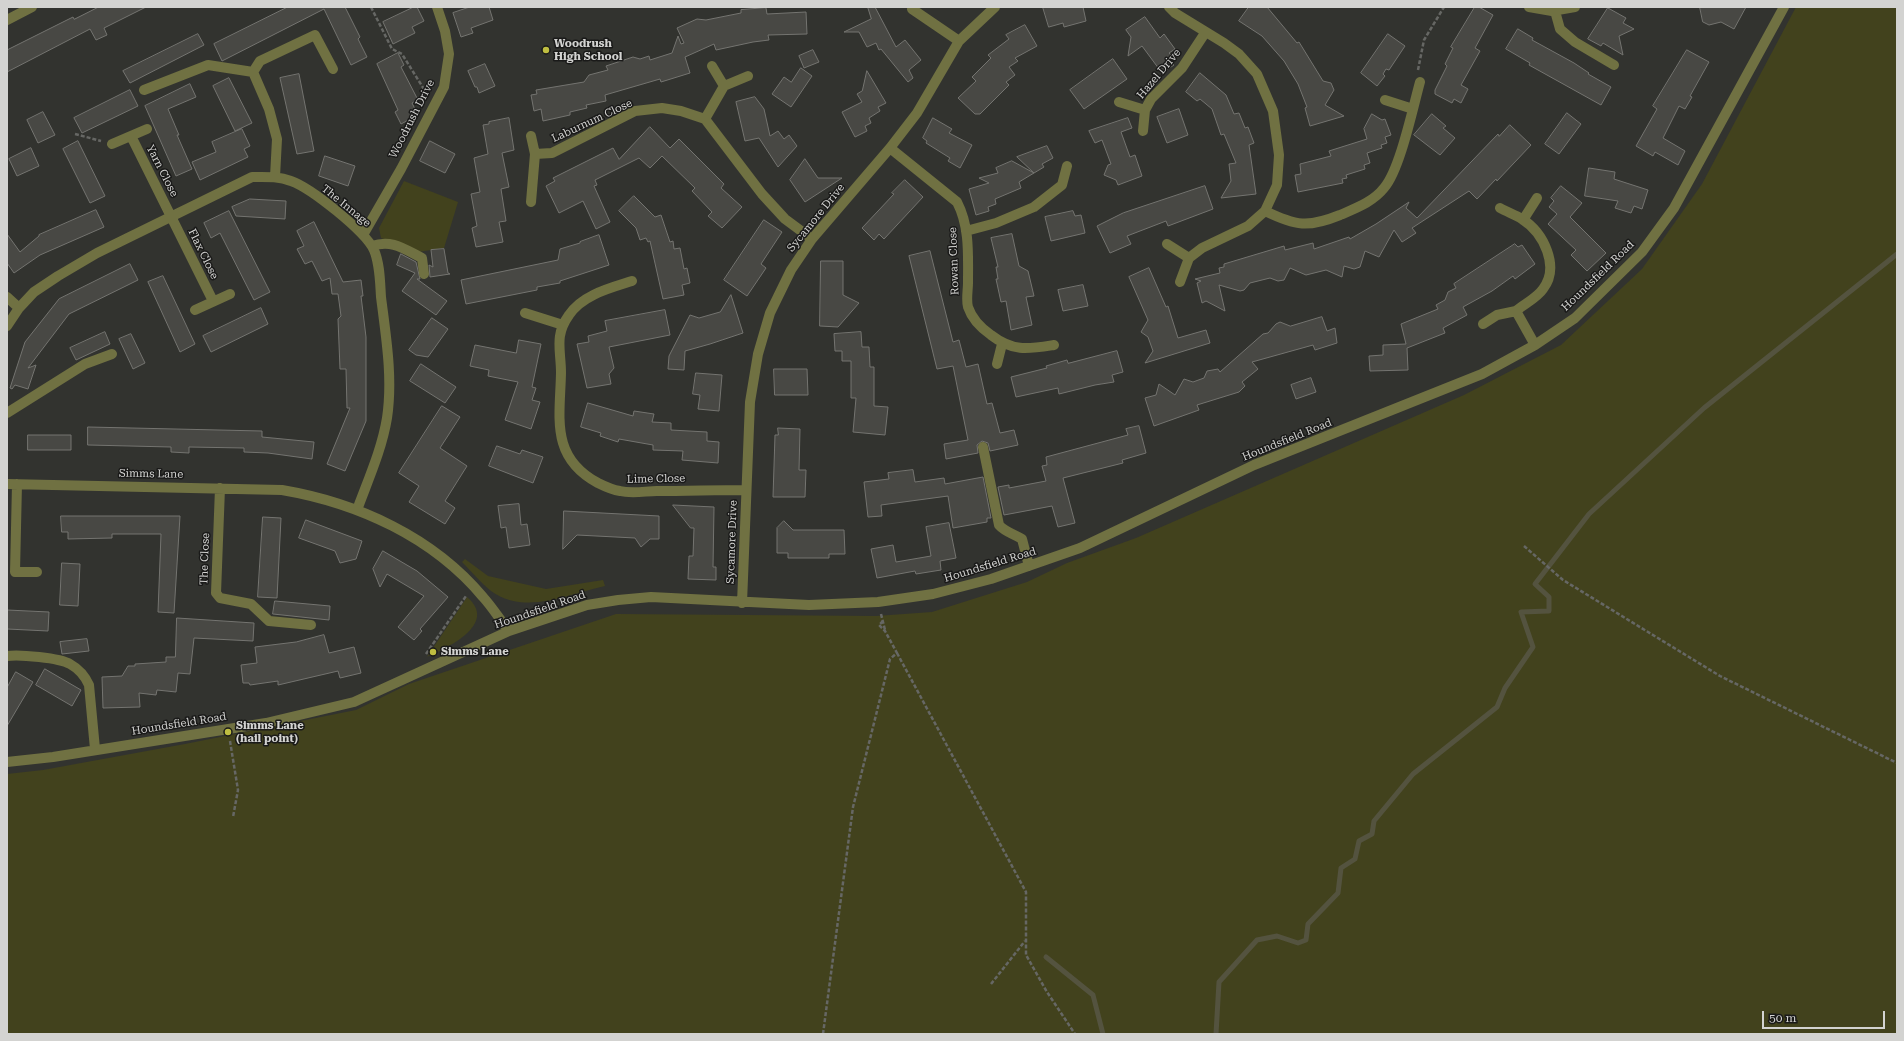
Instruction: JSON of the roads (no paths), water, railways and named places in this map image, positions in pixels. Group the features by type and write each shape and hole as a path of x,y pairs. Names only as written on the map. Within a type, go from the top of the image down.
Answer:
{"street":[{"path":"7,20 32,7"},
{"name":"Woodrush Drive","path":"363,235 444,86 449,54 445,31 437,7"},
{"name":"Sycamore Drive","path":"742,603 745,490 750,402 758,354 770,313 788,276 812,239 890,148 917,113 959,41 995,7"},
{"path":"1169,7 1174,13 1205,33 1224,43 1239,54 1257,74 1273,110 1280,155 1277,185 1265,211 1248,226 1202,248 1189,258 1180,282"},
{"path":"1529,7 1555,11 1575,7"},
{"name":"Houndsfield Road","path":"7,762 53,757 95,749 266,723 354,702 509,631 587,605 651,597 742,603 809,605 878,602 932,594 992,579 1080,548 1254,465 1482,374 1535,344 1574,318 1642,252 1674,208 1784,7"},
{"path":"912,8 959,41"},
{"path":"1555,11 1560,29 1574,42 1614,65"},
{"name":"Hazel Drive","path":"1143,131 1145,110 1152,98 1182,68 1205,33"},
{"path":"253,72 260,61 315,35 333,68"},
{"path":"144,90 208,65 253,72"},
{"path":"712,66 724,86"},
{"path":"253,72 269,109 276,139 275,177"},
{"path":"748,76 724,86 705,119 762,194 785,219 812,239"},
{"path":"1265,211 1288,222 1313,224 1360,206 1374,198 1384,188 1394,170 1420,82"},
{"path":"1385,100 1413,109"},
{"name":"Hazel Drive","path":"1119,102 1145,110"},
{"name":"Laburnum Close","path":"535,154 552,153 635,111 662,108 680,111 705,119"},
{"name":"Yarn Close","path":"112,144 147,129"},
{"name":"Yarn Close","path":"131,136 172,217"},
{"path":"531,136 535,154 531,202"},
{"name":"Rowan Close","path":"890,148 957,202 963,214 966,231 968,306 980,327 1002,344 1022,349 1054,345"},
{"path":"966,231 996,223 1034,207 1062,185 1067,166"},
{"name":"The Innage","path":"7,326 18,308 34,292 97,253 252,177 275,177 292,181 329,205 363,235 372,246 378,262 387,352 389,389 387,418 380,445 357,510"},
{"path":"1524,220 1537,198"},
{"path":"1483,324 1497,315 1516,311 1543,289 1550,263 1548,253 1540,238 1524,220 1500,208"},
{"name":"Flax Close","path":"172,217 213,301"},
{"path":"372,246 382,242 392,244 422,258 424,274"},
{"path":"1167,244 1189,258"},
{"name":"Lime Close","path":"632,281 599,291 569,313 558,338 561,372 559,427 566,451 572,463 598,483 621,492 745,490"},
{"path":"195,310 230,294"},
{"path":"7,297 18,308"},
{"path":"1516,311 1535,344"},
{"path":"525,313 563,325"},
{"path":"997,364 1002,344"},
{"path":"7,413 85,364 112,354"},
{"path":"983,447 999,525 1003,530 1014,533 1022,539 1029,566"},
{"path":"12,484 15,572 37,572"},
{"name":"Simms Lane","path":"12,484 282,490 314,496 383,520 449,562 484,597 509,631"},
{"name":"The Close","path":"220,488 216,593 220,598 251,604 268,621 311,625"},
{"path":"7,656 18,655 69,663 85,676 89,685 95,749"}],"waterway":[{"path":"1216,1034 1219,982 1257,940 1277,936 1298,943 1306,940 1308,924 1338,893 1341,868 1355,859 1359,841 1372,834 1374,821 1413,774 1497,707 1505,688 1533,647 1521,612 1549,611 1549,597 1535,584 1589,514 1704,408 1897,254"},
{"path":"1046,957 1093,995 1103,1034"}],"place":[{"name":"Woodrush High School","path":"546,50"},
{"name":"Simms Lane","path":"433,652"},
{"name":"Simms Lane (hail point)","path":"228,732"}]}
